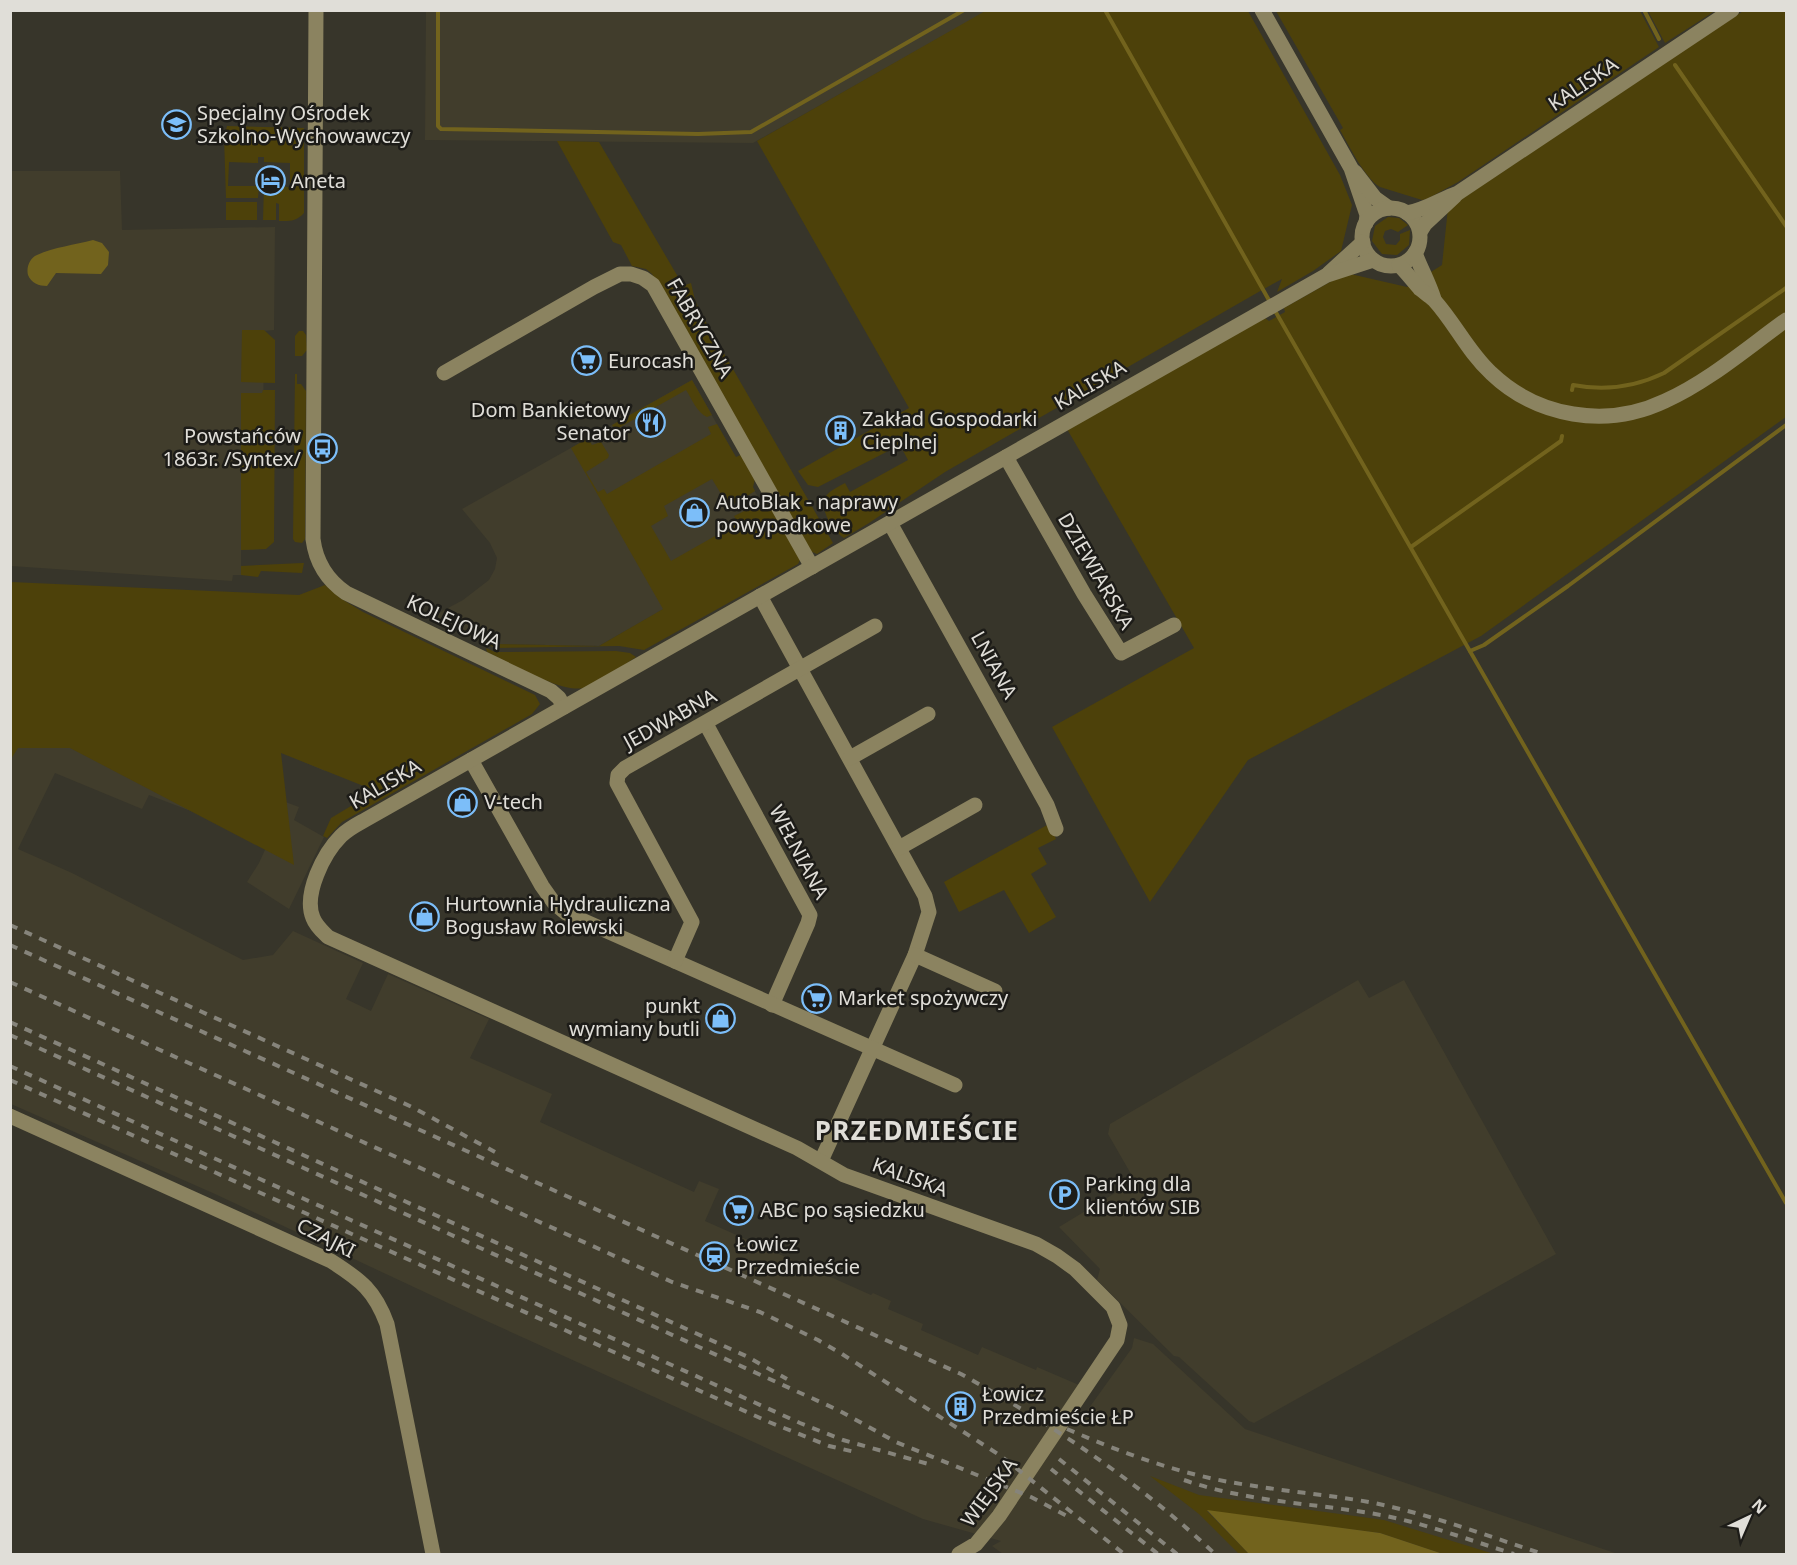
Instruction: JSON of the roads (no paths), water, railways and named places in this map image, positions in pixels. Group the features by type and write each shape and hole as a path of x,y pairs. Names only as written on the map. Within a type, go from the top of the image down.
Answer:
{"street":[{"name":"KOLEJOWA","path":"316,10 313,539 318,561 325,573 346,593 551,691 564,707"},
{"path":"1262,10 1351,168 1375,198 1389,208 1407,213 1417,224 1420,243 1411,258 1399,265 1388,266 1373,260 1367,254 1363,232 1367,215 1351,168"},
{"name":"KALISKA","path":"1420,232 1425,224 1458,193 1732,10"},
{"name":"KALISKA","path":"1407,213 1418,211 1437,200 1458,193"},
{"path":"1366,223 1378,211 1389,208"},
{"name":"KALISKA","path":"1120,1325 1113,1307 1082,1275 1036,1244 853,1178 786,1143 328,937 313,919 310,900 320,868 338,840 353,827 1283,301 1327,275 1363,242"},
{"path":"1415,253 1422,272 1429,282 1434,299"},
{"name":"KALISKA","path":"1327,275 1373,260"},
{"path":"1399,265 1420,289 1434,299 1481,363 1512,391 1553,410 1569,414 1588,416 1629,413 1664,402 1690,388 1786,320"},
{"name":"FABRYCZNA","path":"444,373 620,274 632,274 643,278 652,285 812,567"},
{"name":"DZIEWIARSKA","path":"1006,457 1120,653 1174,625"},
{"name":"LNIANA","path":"890,523 1047,805 1056,830"},
{"path":"760,596 925,896 928,907 925,926 915,955 821,1161"},
{"name":"JEDWABNA","path":"675,961 692,922 617,783 618,775 625,768 875,626"},
{"path":"850,758 928,714"},
{"name":"WEŁNIANA","path":"706,724 810,915 772,1005"},
{"path":"471,760 542,886 554,903 566,913 955,1085"},
{"path":"899,848 975,805"},
{"path":"915,955 995,991"},
{"name":"CZAJKI","path":"10,1116 331,1261 356,1276 366,1286 376,1298 387,1324 433,1554"},
{"name":"WIEJSKA","path":"959,1554 976,1544 999,1516 1117,1340 1120,1325"}],"waterway":[{"path":"438,10 438,126 441,129 698,134 751,132 964,10"},
{"path":"1105,10 1270,302"},
{"path":"1644,10 1659,39"},
{"path":"1675,65 1786,226"},
{"path":"1572,390 1573,385 1596,388 1631,385 1664,373 1786,288"},
{"path":"1274,309 1786,1203"},
{"path":"1470,651 1484,645 1568,586 1786,425"},
{"path":"1411,547 1561,441 1562,436"}],"railway":[{"path":"10,925 412,1107 495,1152"},
{"path":"10,945 961,1374 1062,1434 1094,1456 1156,1503 1215,1554"},
{"path":"10,982 672,1282 760,1312 818,1340 1001,1456 1124,1554"},
{"path":"10,1022 746,1356 787,1379"},
{"path":"10,1035 838,1410 896,1442 1031,1497 1069,1517"},
{"path":"10,1066 800,1423 843,1440 932,1465"},
{"path":"10,1080 769,1422 829,1446 855,1452"},
{"path":"1067,1429 1178,1470 1224,1481 1358,1500 1396,1508 1460,1526 1543,1554"},
{"path":"1059,1459 1177,1554"},
{"path":"1051,1469 1158,1554"},
{"path":"1184,1480 1234,1494 1386,1516 1514,1554"}],"place":[{"name":"Specjalny Ośrodek Szkolno-Wychowawczy","path":"176,125"},
{"name":"Aneta","path":"270,181"},
{"name":"Eurocash","path":"587,361"},
{"name":"Dom Bankietowy Senator","path":"651,422"},
{"name":"Zakład Gospodarki Cieplnej","path":"841,431"},
{"name":"Powstańców 1863r. /Syntex/","path":"322,448"},
{"name":"AutoBlak - naprawy powypadkowe","path":"695,513"},
{"name":"V-tech","path":"463,802"},
{"name":"Hurtownia Hydrauliczna Bogusław Rolewski","path":"424,916"},
{"name":"Market spożywczy","path":"817,998"},
{"name":"punkt wymiany butli","path":"721,1018"},
{"name":"Parking dla klientów SIB","path":"1064,1195"},
{"name":"ABC po sąsiedzku","path":"739,1210"},
{"name":"Łowicz Przedmieście","path":"715,1256"},
{"name":"Łowicz Przedmieście ŁP","path":"961,1406"}],"district":[{"name":"PRZEDMIEŚCIE","path":"917,1131"}]}
